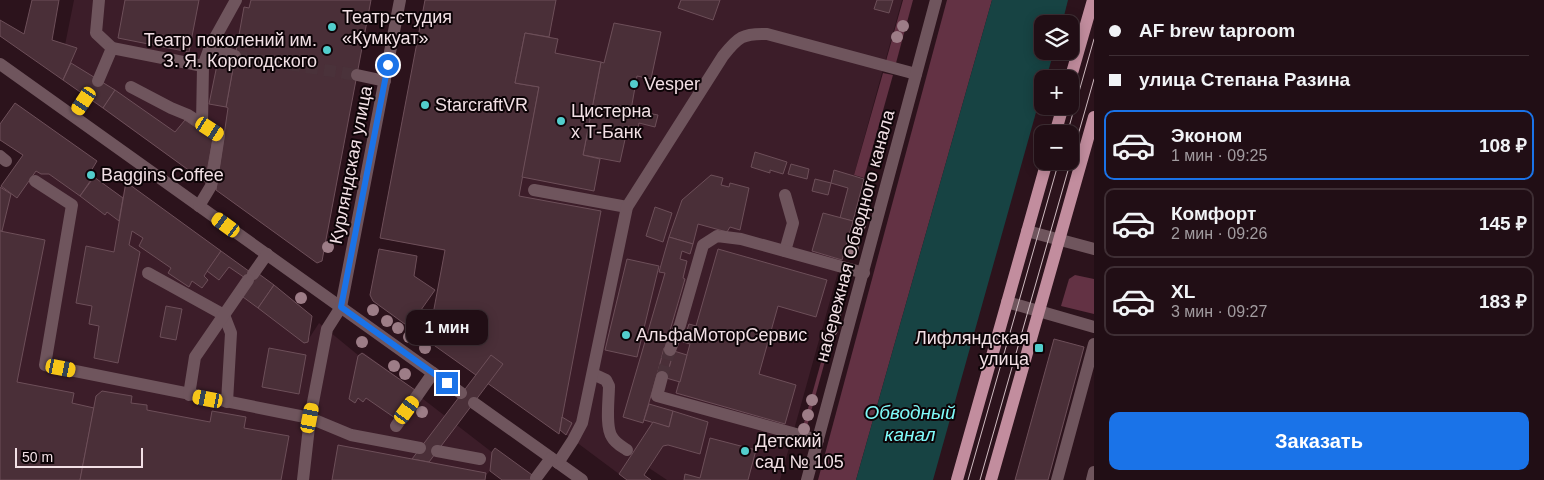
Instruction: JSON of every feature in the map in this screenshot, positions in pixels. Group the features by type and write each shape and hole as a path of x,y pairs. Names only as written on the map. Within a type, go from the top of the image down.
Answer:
{"main road":[{"path":"1073,70 1093,0"},
{"path":"991,480 1094,117"},
{"path":"956,480 1044,170"}],"street":[{"path":"99,0 96,33 112,48 203,66"},
{"path":"202,124 203,66 210,47 236,0"},
{"name":"Курляндская улица","path":"341,307 400,0"},
{"name":"набережная Обводного канала","path":"807,480 936,0"},
{"path":"536,478 573,440 582,423 628,207 723,56 734,42 750,33 767,34 916,74"},
{"path":"210,47 235,56"},
{"path":"98,81 112,48"},
{"path":"0,64 461,393"},
{"path":"357,75 385,81"},
{"path":"131,87 188,115 218,135 211,186 199,206"},
{"path":"74,116 87,97"},
{"path":"35,181 72,205 45,365 310,418 352,435 420,448"},
{"path":"534,190 628,207"},
{"path":"785,194 794,223 785,251"},
{"path":"1027,231 1094,249"},
{"path":"670,350 680,325 704,244 717,236 742,239 864,273"},
{"path":"189,395 196,357 267,254"},
{"path":"148,273 224,314 230,333 227,402"},
{"path":"1007,302 1094,327"},
{"path":"303,480 310,418 327,329 341,307"},
{"path":"1056,480 1094,344"},
{"path":"396,426 433,373"},
{"path":"592,374 606,380 609,386 609,430 616,442 627,450"},
{"path":"662,377 657,396 818,440"},
{"path":"474,403 554,460 568,476 582,480"},
{"path":"437,451 480,460"},
{"path":"1092,480 1094,472"}],"shaded area":[{"path":"74,0 371,0 322,261 317,263 63,80 77,48 65,45"},
{"path":"425,0 902,0 854,175 864,179 780,480 667,480 649,468 663,446 668,445 700,454 708,422 674,411 653,423 619,474 560,430 559,434 428,341 445,251 380,238"},
{"path":"903,0 913,0 896,63 886,61"},
{"path":"947,0 992,0 856,480 818,480"},
{"path":"883,73 893,75 864,178 854,175"},
{"path":"15,103 97,161 91,171 95,174 94,177 122,197 126,182 257,277 274,285 312,316 308,340 319,323 358,355 364,353 415,390 414,392 493,453 490,471 485,476 485,480 0,480 0,187 3,188 1,186 23,156 0,140 0,124"},
{"path":"1075,275 1094,279 1094,314 1061,306 1069,279"},
{"path":"844,280 847,281 806,430 802,430"}],"water":[{"name":"Обводный канал","path":"992,0 1068,0 1064,15 1034,15 1034,60 1051,60 1049,70 1034,70 1035,115 933,480 856,480"}],"building":[{"path":"32,0 59,0 52,40 77,48 63,80 0,36 0,20 24,34"},
{"path":"125,0 199,0 189,52 118,38"},
{"path":"251,0 371,0 322,261 317,263 216,190 228,108 226,107 244,7 249,8"},
{"path":"425,0 556,0 549,37 525,33 515,83 539,87 519,196 601,211 559,434 428,341 445,250 380,238"},
{"path":"681,0 720,0 713,20 678,8"},
{"path":"877,0 893,0 889,13 874,9"},
{"path":"614,23 661,32 651,79 637,76 631,110 658,115 655,127 639,123 638,128 628,126 620,162 583,155 601,62 604,63"},
{"name":"Цистерна х Т-Банк","path":"525,33 558,39 555,53 601,62 583,155 600,159 594,191 522,177 539,87 515,83"},
{"path":"218,60 234,63 226,107 209,104"},
{"path":"71,63 115,90 103,108 63,80"},
{"path":"115,90 175,132 185,120 213,139 205,182 103,108"},
{"path":"15,103 97,161 91,171 95,174 80,196 49,174 41,174 36,171 17,198 1,186 23,155 0,140 0,124"},
{"path":"755,152 787,162 783,174 770,170 770,173 751,167"},
{"path":"791,164 809,169 807,179 788,174"},
{"path":"834,170 864,179 853,221 840,218 848,188 831,183"},
{"path":"711,175 723,178 721,185 729,187 730,183 749,188 740,230 730,227 727,232 698,224 693,244 669,237 682,200"},
{"path":"94,177 123,198 119,221 107,212 105,215 80,196"},
{"path":"815,179 831,183 828,195 812,191"},
{"path":"126,182 221,251 204,276 208,280 202,288 192,281 189,287 168,273 171,268 139,246 143,238 132,231 129,245 140,252 118,363 94,358 99,326 89,324 92,306 76,303 86,246 114,252"},
{"path":"0,187 11,194 2,231 0,231"},
{"path":"655,207 672,213 663,242 646,236"},
{"path":"823,213 853,221 842,260 812,251"},
{"path":"0,231 45,240 17,382 74,393 72,403 94,408 80,480 0,480"},
{"path":"669,237 693,244 690,254 682,251 680,259 687,261 683,278 685,279 643,423 623,417 665,273 659,272"},
{"path":"379,249 417,256 414,276 435,290 409,327 373,301 370,295"},
{"path":"718,249 827,280 816,317 778,306 759,374 796,385 785,424 676,393 690,344 683,342 689,324 696,326"},
{"path":"221,251 257,277 259,274 274,285 258,308 243,297 248,280 229,267 219,280 207,271"},
{"path":"627,259 659,266 637,357 605,350"},
{"path":"274,285 312,316 308,342 304,343 258,308"},
{"path":"166,306 182,309 176,340 160,337"},
{"path":"1054,339 1084,347 1048,480 1015,480"},
{"path":"269,348 306,355 299,394 262,387"},
{"path":"664,348 674,351 666,378 657,375"},
{"path":"674,351 687,355 680,382 666,378"},
{"path":"362,353 415,390 395,418 366,398 363,402 358,398 355,403 349,399 358,356"},
{"path":"491,355 503,364 429,462 412,459"},
{"path":"102,391 132,396 131,403 147,405 147,410 210,422 212,411 246,417 244,428 289,436 281,480 80,480 96,396"},
{"path":"649,404 673,411 669,427 644,420"},
{"path":"673,411 708,422 700,454 668,445 663,446 644,475 651,480 627,480 619,474 653,422 669,427"},
{"path":"562,417 572,423 566,435 560,430"},
{"path":"710,438 756,450 748,480 684,480 685,474 700,478"},
{"path":"338,445 486,473 485,480 332,480"},
{"path":"495,448 539,480 502,480 490,471 492,452"}],"tunnel":[{"path":"235,56 357,75"},
{"path":"87,97 98,81"},
{"path":"662,377 670,350"}],"tram line":[{"path":"1070,125 1094,39"},
{"path":"980,480 1094,79"},
{"path":"968,480 1056,170"}],"place":[{"name":"Театр-студия «Кумкуат»","path":"332,27"},
{"name":"Театр поколений им. З. Я. Корогодского","path":"327,50"},
{"name":"Vesper","path":"634,84"},
{"name":"StarcraftVR","path":"425,105"},
{"name":"Цистерна х Т-Банк","path":"561,121"},
{"name":"Baggins Coffee","path":"91,175"},
{"name":"АльфаМоторСервис","path":"626,335"},
{"name":"Лифляндская улица","path":"1039,348"},
{"name":"Детский сад № 105","path":"745,451"}],"route":[{"path":"388,65 341,307 447,383"}]}
